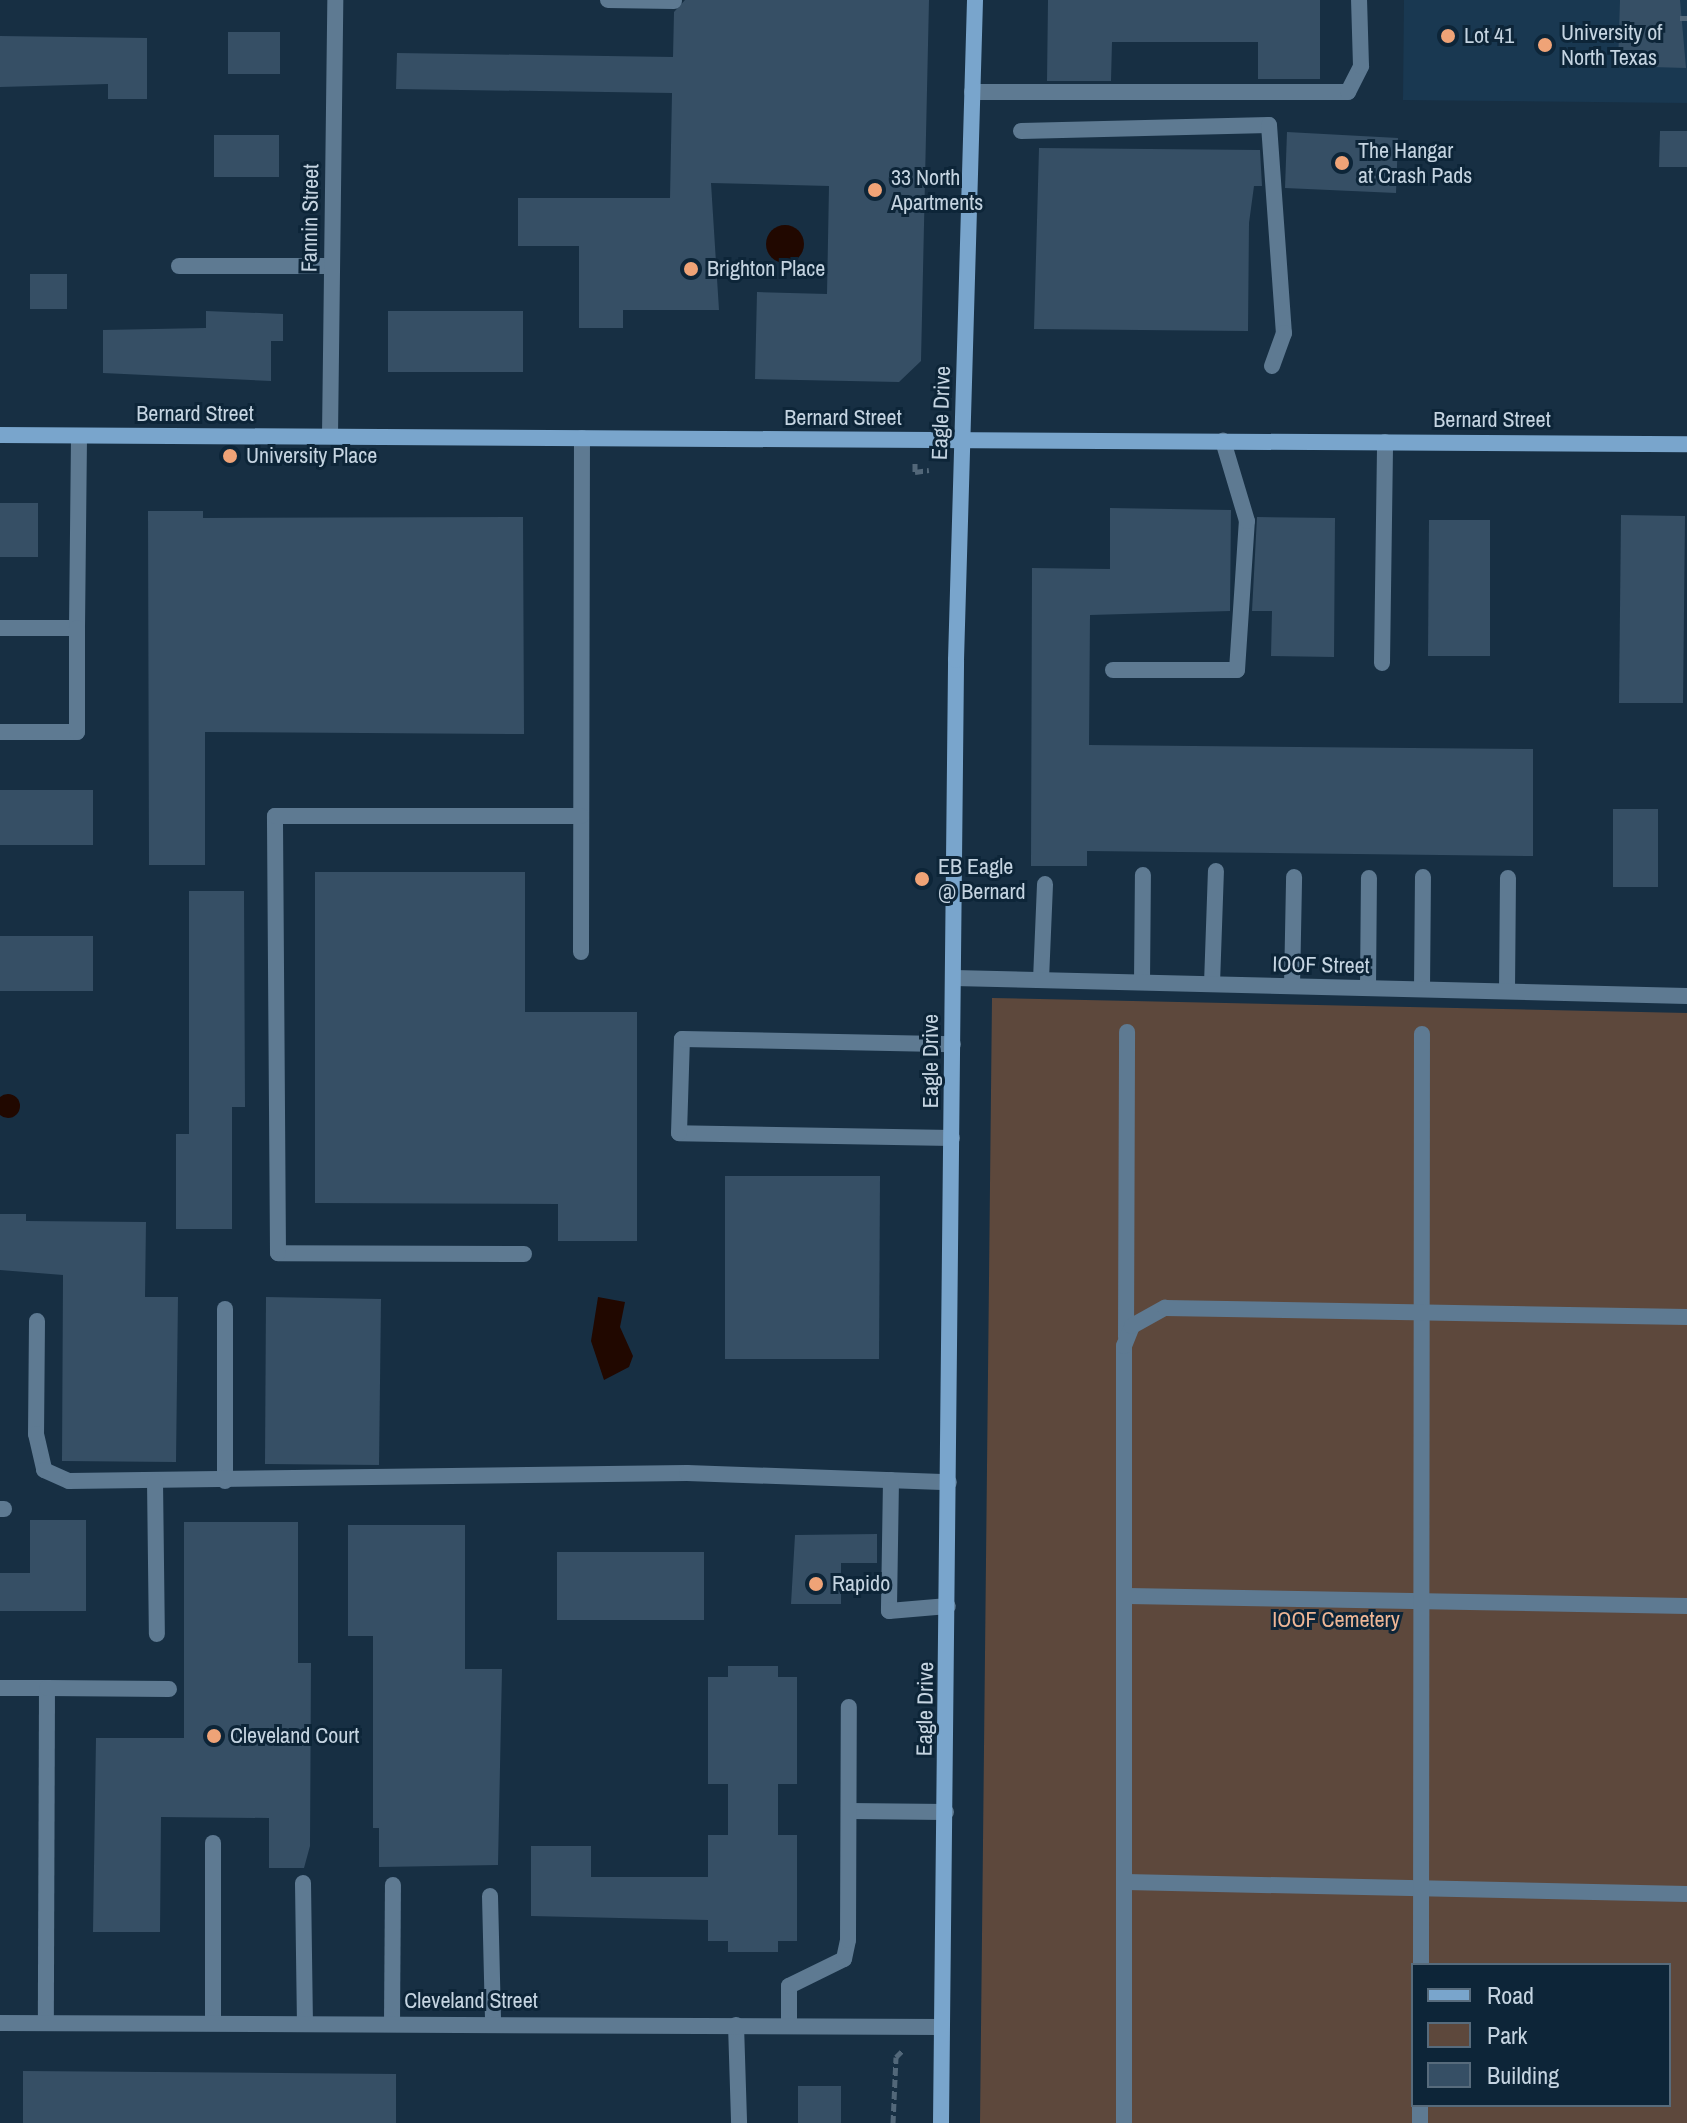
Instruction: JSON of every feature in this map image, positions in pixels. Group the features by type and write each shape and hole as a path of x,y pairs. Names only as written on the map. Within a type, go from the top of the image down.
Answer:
{"street":[{"name":"Fannin Street","path":"330,436 335,0"},
{"path":"608,0 674,1"},
{"name":"Eagle Drive","path":"941,2123 962,440 975,0"},
{"path":"972,92 1348,92 1361,66 1359,0"},
{"path":"1021,131 1269,125 1284,333 1272,366"},
{"path":"179,266 332,266"},
{"name":"Bernard Street","path":"0,435 1687,444"},
{"path":"0,732 77,732 79,436"},
{"path":"581,952 582,438"},
{"path":"1113,670 1237,670 1247,521 1223,441"},
{"path":"1382,663 1385,442"},
{"path":"0,628 77,628"},
{"path":"524,1254 278,1253 275,816 581,816"},
{"path":"1212,984 1216,871"},
{"path":"1142,982 1143,875"},
{"path":"1292,986 1294,877"},
{"path":"1422,989 1423,877"},
{"path":"1368,988 1369,878"},
{"path":"1507,991 1508,878"},
{"path":"1041,980 1045,884"},
{"name":"IOOF Street","path":"954,978 1687,996"},
{"path":"1124,2123 1128,1596 1127,1032"},
{"path":"1421,1963 1422,1034"},
{"path":"952,1138 679,1133 682,1039 953,1044"},
{"path":"1126,1338 1137,1321 1165,1308 1687,1317"},
{"path":"225,1309 225,1481"},
{"path":"37,1321 36,1434 44,1470 69,1481 687,1473 949,1482"},
{"path":"891,1480 889,1611 948,1606"},
{"path":"155,1481 157,1634"},
{"path":"1128,1596 1687,1606"},
{"path":"0,1688 169,1689"},
{"path":"46,2023 47,1688"},
{"path":"789,2025 789,1986 844,1959 849,1707"},
{"path":"849,1811 946,1812"},
{"path":"213,1843 213,2023"},
{"path":"1126,1882 1687,1894"},
{"path":"303,1883 305,2023"},
{"path":"392,2023 393,1885"},
{"path":"490,1896 493,2023"},
{"name":"Cleveland Street","path":"0,2023 941,2027"},
{"path":"736,2025 739,2123"}],"path":[{"path":"915,462 915,472 929,470"},
{"path":"893,2123 896,2057"}],"shaded area":[{"name":"University of North Texas","path":"1404,0 1687,0 1687,103 1403,100"},
{"path":"785,225 798,231 804,244 798,257 785,263 772,257 766,244 772,231"},
{"path":"3,1095 13,1095 19,1101 19,1111 13,1117 3,1117 -1,1113 -1,1099"},
{"path":"598,1297 625,1302 620,1327 633,1356 629,1367 604,1380 591,1341"}],"green space":[{"name":"IOOF Cemetery","path":"992,998 1687,1013 1687,2123 980,2123"}],"building":[{"path":"685,0 929,0 921,361 899,382 755,379 757,292 827,294 829,186 711,183 719,310 623,310 623,328 579,328 579,246 518,246 518,198 670,198 672,93 396,89 397,53 673,57 674,12"},
{"path":"1048,0 1320,0 1320,79 1258,79 1258,42 1112,42 1111,81 1047,81"},
{"path":"1620,0 1680,0 1686,68 1618,66"},
{"path":"228,32 280,32 280,74 228,74"},
{"path":"0,36 147,38 147,99 108,99 108,84 0,87"},
{"path":"1660,131 1687,131 1687,167 1659,167"},
{"name":"The Hangar at Crash Pads","path":"1287,132 1398,138 1396,193 1285,188"},
{"path":"214,135 279,135 279,177 214,177"},
{"path":"1039,148 1260,150 1262,186 1254,186 1249,223 1248,331 1034,329"},
{"path":"30,274 67,274 67,309 30,309"},
{"path":"206,311 283,314 283,341 271,341 271,381 103,373 103,330 206,328"},
{"path":"388,311 523,311 523,372 388,372"},
{"path":"0,503 38,503 38,557 0,557"},
{"path":"1110,508 1231,510 1230,611 1090,615 1089,745 1533,749 1533,856 1087,851 1087,866 1031,866 1032,568 1110,569"},
{"path":"148,511 203,511 203,518 523,517 524,734 205,732 205,865 149,865"},
{"path":"1621,515 1685,516 1683,703 1619,703"},
{"path":"1257,517 1335,518 1334,657 1271,656 1272,611 1252,611"},
{"path":"1429,520 1490,520 1490,656 1428,656"},
{"path":"0,790 93,790 93,845 0,845"},
{"path":"1613,809 1658,809 1658,887 1613,887"},
{"path":"315,872 525,872 525,1012 637,1012 637,1241 558,1241 558,1204 315,1203"},
{"path":"189,891 244,891 245,1107 232,1107 232,1229 176,1229 176,1134 189,1134"},
{"path":"0,936 93,936 93,991 0,991"},
{"path":"725,1176 880,1176 879,1359 725,1359"},
{"path":"0,1214 26,1214 26,1221 146,1222 145,1297 178,1297 176,1462 62,1461 63,1275 0,1270"},
{"path":"266,1297 381,1299 379,1465 265,1464"},
{"path":"30,1520 86,1520 86,1611 0,1611 0,1573 30,1573"},
{"path":"184,1522 298,1522 298,1663 311,1663 310,1846 304,1868 269,1868 269,1818 161,1817 160,1932 93,1932 96,1738 184,1738"},
{"path":"348,1525 465,1525 465,1669 502,1669 498,1865 379,1867 379,1828 373,1828 373,1636 348,1636"},
{"name":"Rapido","path":"877,1534 877,1563 841,1563 841,1604 791,1604 795,1535"},
{"path":"557,1552 704,1552 704,1620 557,1620"},
{"path":"728,1666 778,1666 778,1677 797,1677 797,1784 778,1784 778,1835 797,1835 797,1941 778,1941 778,1952 728,1952 728,1941 708,1941 708,1920 531,1916 531,1846 591,1846 591,1877 708,1877 708,1835 728,1835 728,1784 708,1784 708,1677 728,1677"},
{"path":"23,2071 396,2074 396,2123 23,2123"},
{"path":"798,2086 841,2086 841,2123 798,2123"}],"place":[{"name":"Lot 41","path":"1448,36"},
{"name":"University of North Texas","path":"1545,45"},
{"name":"The Hangar at Crash Pads","path":"1342,163"},
{"name":"33 North Apartments","path":"875,190"},
{"name":"Brighton Place","path":"691,269"},
{"name":"University Place","path":"230,456"},
{"name":"EB Eagle @ Bernard","path":"922,879"},
{"name":"Rapido","path":"816,1584"},
{"name":"Cleveland Court","path":"214,1736"}]}
